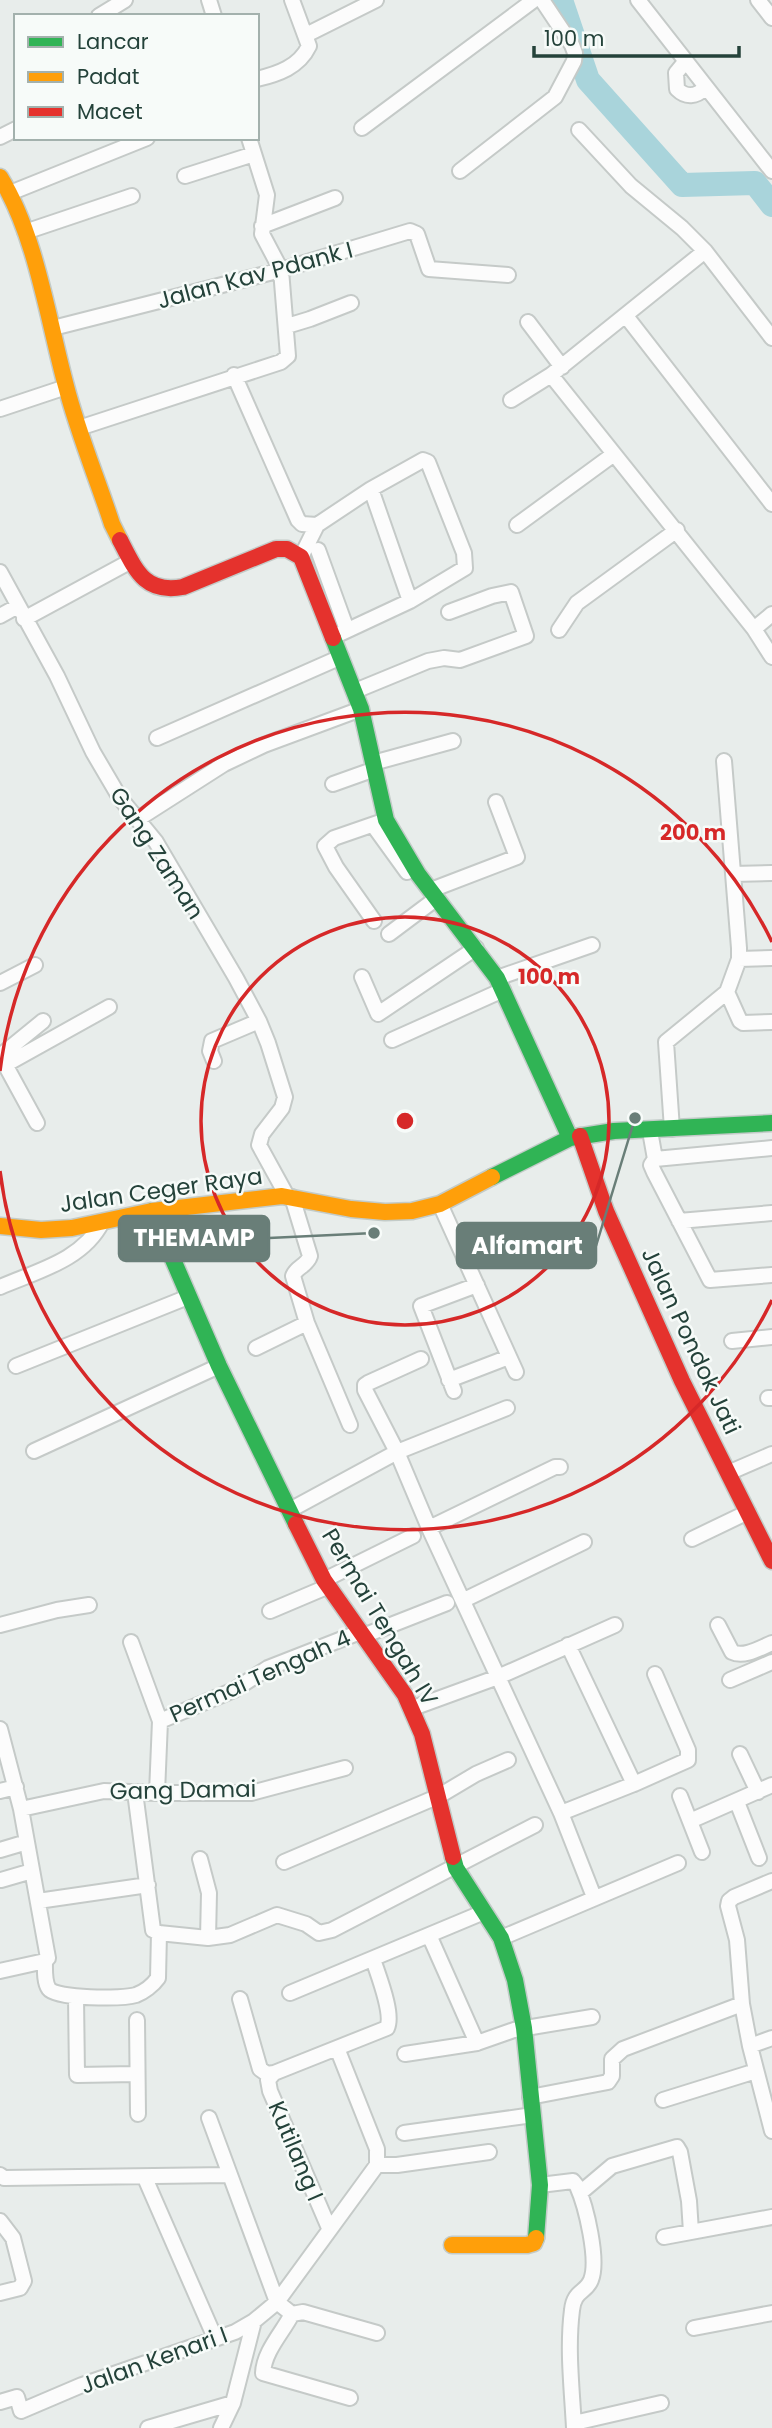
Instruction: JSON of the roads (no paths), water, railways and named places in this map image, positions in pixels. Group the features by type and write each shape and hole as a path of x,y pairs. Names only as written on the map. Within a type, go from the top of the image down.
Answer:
{"street":[{"path":"102,14 125,0"},
{"path":"259,78 277,74 299,60 309,46 292,0"},
{"path":"306,35 376,0"},
{"path":"362,128 534,0"},
{"path":"460,171 555,97 574,61 575,52 572,45 542,0"},
{"path":"638,0 772,172"},
{"path":"758,0 772,18"},
{"path":"685,62 676,73 677,89 682,95 690,96 699,94 705,88"},
{"path":"579,130 631,186 682,228 705,251 772,338"},
{"path":"10,193 142,140"},
{"path":"79,428 285,360 289,352 281,270 262,234 267,195 250,140"},
{"path":"185,176 254,154"},
{"path":"0,177 10,193 25,232 79,428 112,524 131,561 150,586 175,590 276,549 286,549 301,557 340,634"},
{"path":"25,232 132,197"},
{"path":"262,226 335,198"},
{"name":"Jalan Kav Pdank I","path":"53,328 281,270 410,231 417,234 426,266 508,275"},
{"path":"512,400 557,371 705,251"},
{"path":"287,326 351,303"},
{"path":"626,316 772,504"},
{"path":"528,322 557,371 614,454 677,530 754,629 772,657"},
{"path":"234,375 298,520 302,524 317,525"},
{"path":"0,409 66,387"},
{"path":"517,525 614,454"},
{"path":"301,557 317,525 371,489 426,460 464,553 466,561 462,571 410,601 340,634"},
{"path":"371,489 410,601"},
{"path":"559,630 577,603 677,530"},
{"path":"318,550 340,634 341,657 355,691 374,766 380,822 334,838 325,846 336,867 374,921"},
{"path":"0,616 21,613 131,561"},
{"name":"Gang Zaman","path":"0,572 57,676 93,752 120,798 156,842 259,1021 285,1097 282,1108 262,1134 260,1146 283,1196"},
{"path":"355,691 428,661 444,658 460,660 526,636 511,592 449,611"},
{"path":"754,629 772,614"},
{"path":"157,738 341,657"},
{"path":"138,819 224,764 264,745 360,709"},
{"path":"333,784 374,766 453,741"},
{"path":"672,1129 666,1042 727,992 739,959 724,761"},
{"path":"388,934 431,894 517,857 496,802"},
{"name":"Jalan Pondok Jati","path":"380,822 500,984 575,1137 682,1381 771,1558"},
{"path":"733,874 772,873"},
{"path":"392,1040 500,984 592,945"},
{"path":"362,977 378,1014 475,948"},
{"path":"739,959 772,958"},
{"path":"0,983 35,965"},
{"path":"727,992 743,1023 772,1021"},
{"path":"2,1059 110,1007"},
{"path":"2,1059 43,1021"},
{"path":"214,1061 210,1051 212,1041 259,1021"},
{"path":"2,1059 37,1123"},
{"name":"Jalan Ceger Raya","path":"0,1226 41,1230 72,1228 152,1211 283,1196 351,1209 412,1211 440,1203 575,1137 614,1131 772,1123"},
{"path":"650,1131 655,1159 651,1165 710,1280 772,1275"},
{"path":"655,1159 772,1148"},
{"path":"283,1196 310,1256 293,1276 307,1323 350,1425"},
{"path":"440,1203 516,1372"},
{"name":"Permai Tengah IV","path":"152,1211 219,1366 327,1583 413,1708 439,1796 456,1868 501,1938 516,1987 524,2028 540,2185 537,2238 534,2243 527,2245 452,2245"},
{"path":"679,1221 772,1213"},
{"path":"0,1287 75,1254 95,1235 102,1222"},
{"path":"477,1285 421,1306 451,1385 509,1357"},
{"path":"16,1366 188,1297"},
{"path":"256,1348 307,1323"},
{"path":"732,1341 772,1337"},
{"path":"421,1359 365,1385 561,1813 594,1897"},
{"path":"34,1451 219,1366"},
{"path":"290,1510 395,1453 507,1408"},
{"path":"728,1473 772,1454"},
{"path":"429,1528 555,1467 560,1467"},
{"path":"692,1539 748,1512"},
{"path":"270,1611 413,1536"},
{"path":"464,1600 584,1542"},
{"name":"Permai Tengah 4","path":"160,1721 234,1690 268,1668 447,1603"},
{"path":"0,1625 57,1610 89,1605"},
{"path":"413,1708 498,1677 615,1625"},
{"path":"718,1625 732,1653 736,1655 772,1643"},
{"path":"131,1642 160,1721 157,1793"},
{"path":"568,1645 634,1784"},
{"path":"730,1680 772,1662"},
{"path":"561,1813 634,1784 689,1757 655,1674"},
{"path":"0,1729 16,1787 33,1871 48,1954 45,1961 48,1989 76,1997 135,1995 154,1984 158,1978 159,1933"},
{"path":"740,1754 758,1792"},
{"path":"284,1862 439,1796 476,1774 508,1760"},
{"name":"Gang Damai","path":"21,1810 110,1790 251,1793 345,1768"},
{"path":"690,1821 772,1786"},
{"path":"0,1791 16,1787"},
{"path":"135,1792 153,1930 159,1933 208,1938 230,1935 277,1915 306,1924 319,1933 332,1930 456,1868 534,1825"},
{"path":"680,1796 702,1852"},
{"path":"737,1802 759,1858"},
{"path":"0,1850 27,1842"},
{"path":"200,1859 209,1893 208,1938"},
{"path":"501,1938 678,1863"},
{"path":"1,1880 33,1871"},
{"path":"772,1881 749,1889 729,1901 728,1906 737,1940 742,2004 750,2046 772,2131"},
{"path":"38,1901 148,1885"},
{"path":"290,1993 484,1912"},
{"path":"429,1934 477,2043"},
{"path":"240,1999 260,2069 267,2074 274,2073 387,2028 390,2022 373,1959"},
{"path":"0,1971 45,1961"},
{"path":"76,1997 77,2075 136,2074"},
{"path":"530,2097 608,2082 612,2077 612,2059 623,2049 742,2004"},
{"path":"405,2054 477,2043 524,2028 592,2017"},
{"path":"137,2020 138,2114"},
{"path":"750,2046 772,2038"},
{"path":"285,2308 329,2228 377,2165 377,2149 337,2048"},
{"path":"663,2100 756,2071"},
{"name":"Kutilang I","path":"274,2073 268,2080 270,2091 329,2228"},
{"path":"404,2133 533,2115"},
{"path":"209,2118 229,2175 285,2308 284,2330 272,2344 263,2368 264,2373 350,2398"},
{"path":"580,2193 612,2166 677,2147 689,2202 691,2232"},
{"path":"377,2165 397,2165 489,2152"},
{"path":"1,2178 229,2175"},
{"path":"145,2178 215,2337"},
{"path":"540,2185 573,2181 580,2193 595,2256 590,2284 578,2292 572,2306 570,2340 574,2425 661,2403"},
{"path":"664,2237 772,2217"},
{"path":"0,2221 13,2238 24,2281 20,2288 0,2293"},
{"path":"285,2308 377,2333"},
{"name":"Jalan Kenari I","path":"0,2402 17,2397 21,2411 82,2385 234,2332 285,2308"},
{"path":"694,2328 772,2313"},
{"path":"221,2428 233,2403 254,2321"},
{"path":"148,2428 233,2403"}],"waterway":[{"path":"561,0 588,80 682,185 755,183 772,205"}],"place":[{"name":"Alfamart","path":"635,1118"},
{"name":"THEMAMP","path":"374,1233"}]}
